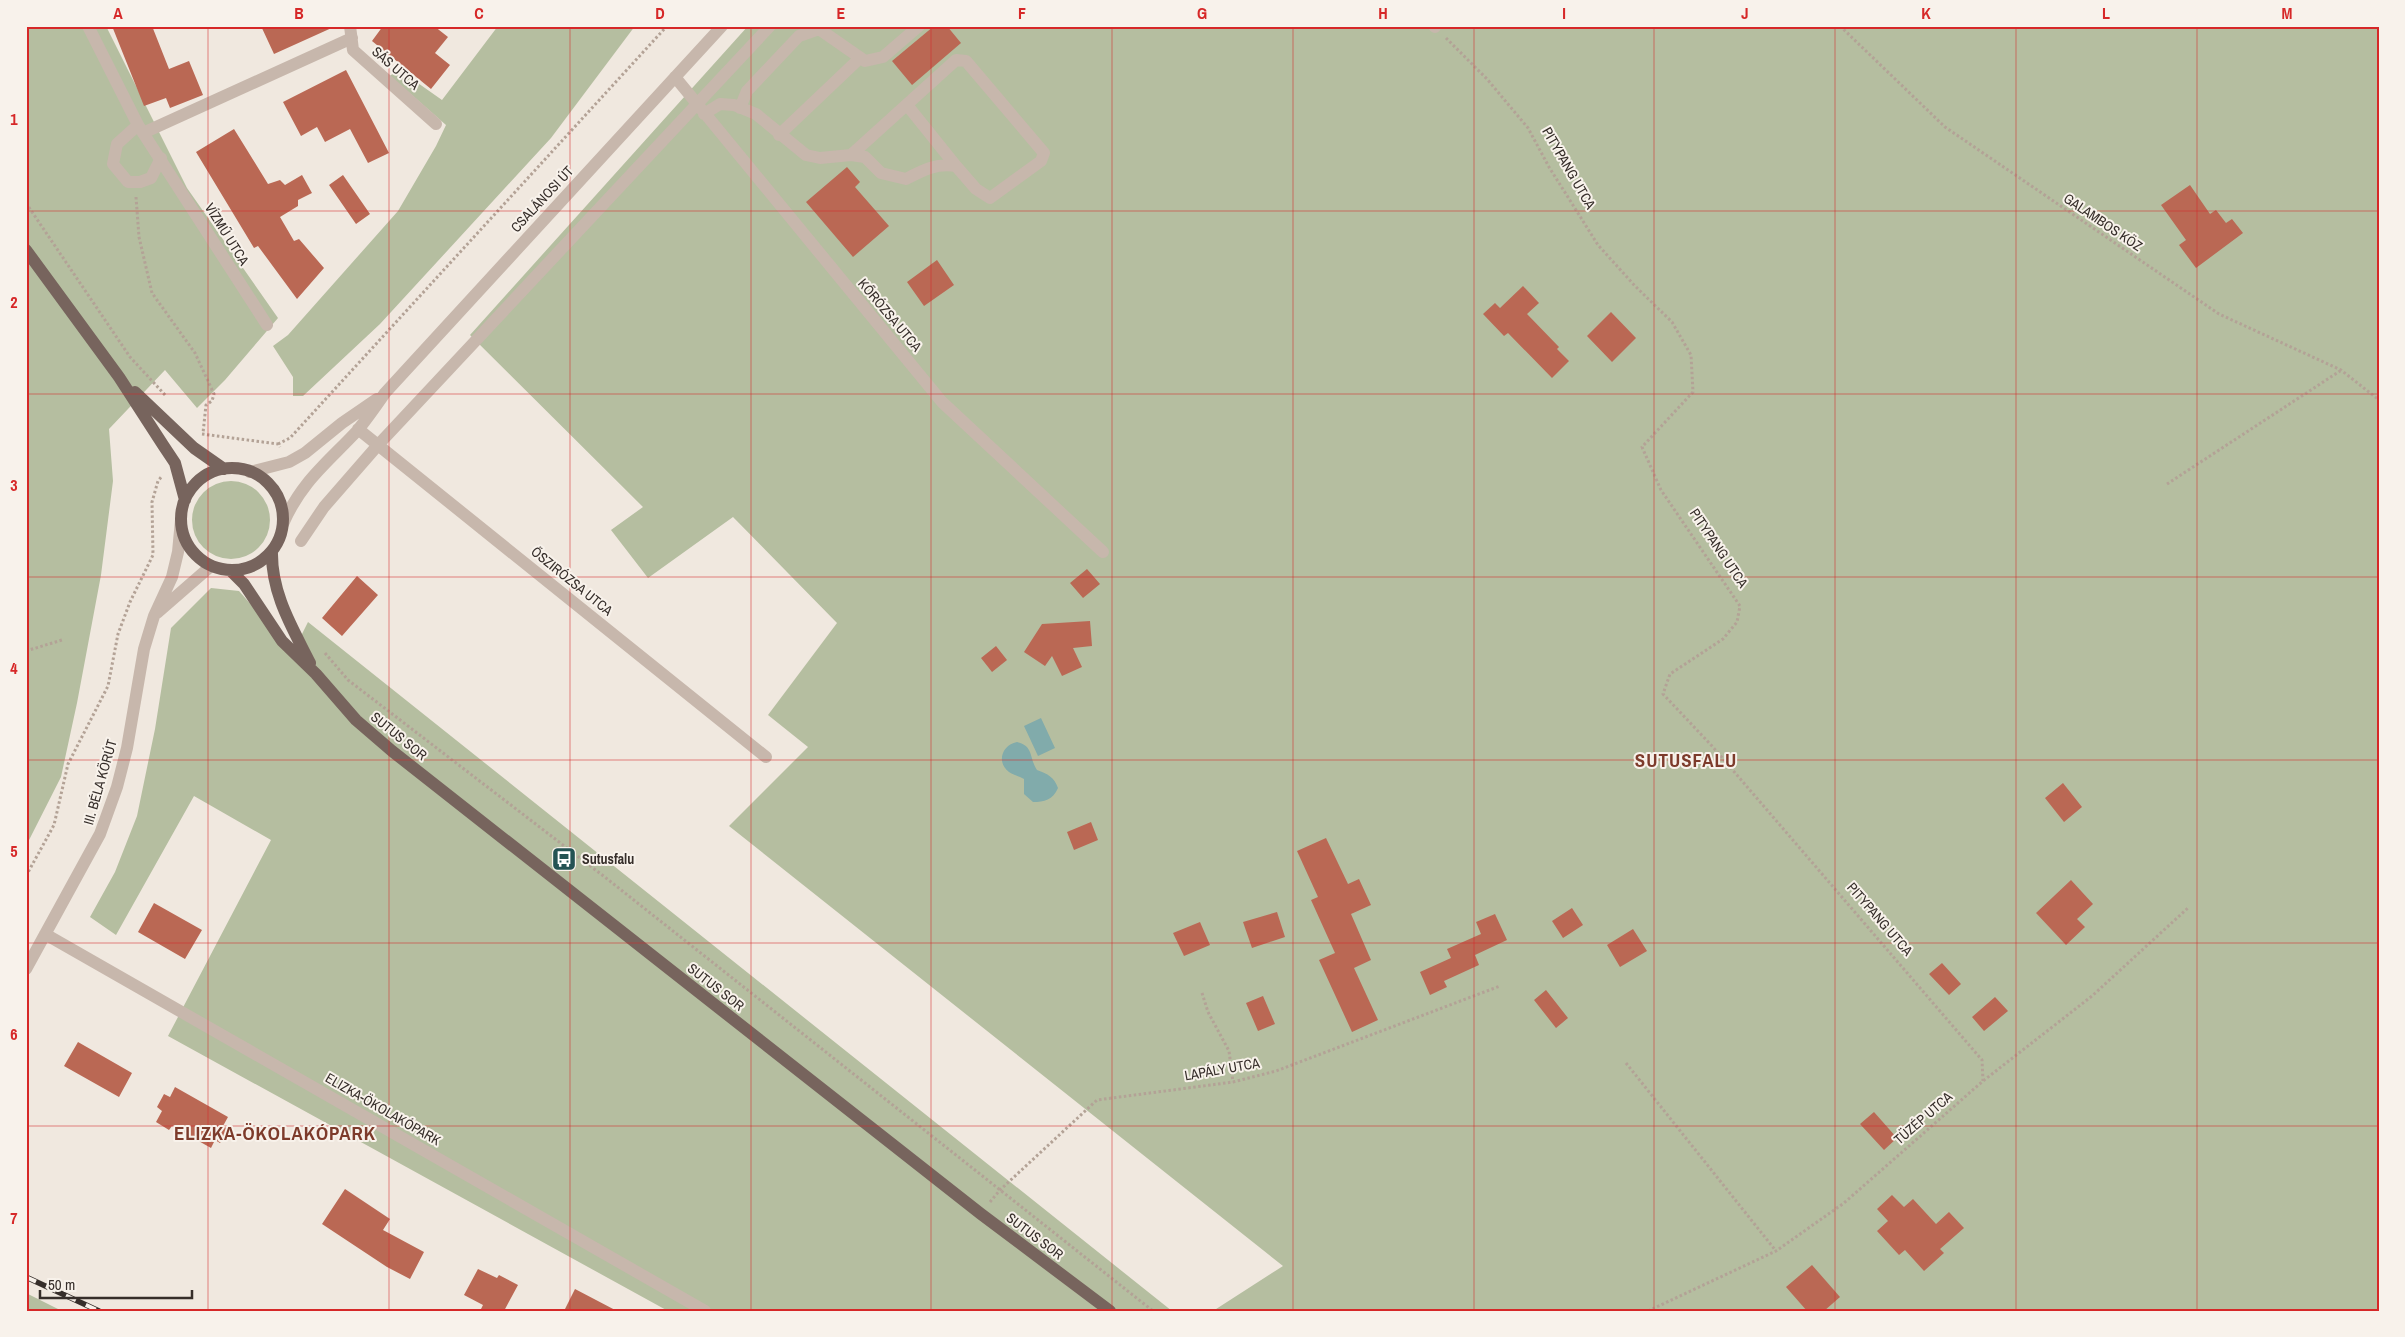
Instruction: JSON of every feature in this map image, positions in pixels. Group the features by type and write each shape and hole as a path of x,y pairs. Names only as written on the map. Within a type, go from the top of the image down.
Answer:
{"main road":[{"path":"26,250 119,377 175,463 185,500"},
{"path":"119,377 194,448 224,469"},
{"path":"237,468 250,472 264,480 275,492 282,508 283,524 279,538 272,551 254,565 230,570 211,566 193,552 183,532 181,520 185,500 200,479 224,469 237,468"},
{"path":"272,551 274,582 285,615 316,674"},
{"path":"230,570 244,584 282,641 316,674"},
{"name":"SUTUS SOR","path":"316,674 356,720 392,751 981,1214 1110,1311"}],"street":[{"name":"VÍZMŰ UTCA","path":"88,26 140,129 161,158 267,325"},
{"name":"CSALÁNOSI ÚT","path":"283,524 292,502 304,485 358,430 385,394 722,26"},
{"path":"301,542 324,507 378,445 700,110 770,26"},
{"path":"740,108 748,91 799,36 819,29 865,61 883,57 919,26"},
{"path":"161,158 151,178 140,182 128,182 113,164 117,144 140,129 351,32"},
{"name":"SÁS UTCA","path":"351,32 353,50 436,124"},
{"path":"780,135 860,58"},
{"path":"851,154 956,60 966,61 1044,153 1041,161 990,198 976,189 907,104"},
{"name":"KŐRÓZSA UTCA","path":"675,77 700,110 942,402 1103,552"},
{"path":"700,110 720,104 740,108 756,114 806,155 820,158 851,154 865,157 881,173 906,179 942,164 956,166"},
{"name":"CSALÁNOSI ÚT","path":"250,472 288,462 305,453 342,423 385,394"},
{"name":"ŐSZIRÓZSA UTCA","path":"358,430 766,757"},
{"name":"III. BÉLA KÖRÚT","path":"26,969 100,834 108,815 127,748 139,672 154,616 172,577 178,552 181,520"},
{"path":"154,616 211,566"},
{"name":"ELIZKA-ÖKOLAKÓPARK","path":"45,934 705,1311"}],"path":[{"path":"196,426 203,433 278,444 290,438 668,26"},
{"name":"GALAMBOS KÖZ","path":"1840,26 1945,127 2219,314 2341,370 2379,400"},
{"name":"PITYPANG UTCA","path":"1435,27 1487,79 1528,128 1549,167 1598,245 1635,286 1672,322 1691,354 1693,392 1642,447 1662,490 1740,606 1737,622 1723,639 1670,674 1663,694 1712,746 1982,1060 1983,1081"},
{"path":"140,182 136,196 137,219 152,293 195,352 214,394 212,401 206,405 203,433 194,448"},
{"path":"26,203 130,357 169,400"},
{"path":"2167,484 2341,370"},
{"path":"278,444 288,462"},
{"path":"26,876 54,825 68,764 108,686 118,634 130,602 153,555 152,502 158,481 175,463"},
{"path":"26,651 62,640"},
{"path":"323,652 348,680 606,878 1153,1311"},
{"name":"TÜZÉP UTCA","path":"1648,1311 1776,1252 1844,1203 1983,1081 2092,996 2189,908"},
{"name":"LAPÁLY UTCA","path":"981,1214 1000,1190 1097,1100 1233,1082 1276,1071 1500,986"},
{"path":"1202,993 1208,1012 1228,1052 1233,1082"},
{"path":"1626,1062 1776,1252"}],"green space":[{"path":"26,26 106,26 187,188 278,318 225,380 197,408 165,370 109,429 113,481 101,575 77,703 61,777 26,846"},
{"path":"498,26 635,26 551,138 380,324 303,396 293,396 293,377 273,346 288,335 398,211 436,146 446,125 390,76 398,69 442,100"},
{"path":"748,26 2379,26 2379,1311 1213,1311 1283,1266 729,826 808,747 768,715 837,623 733,517 648,578 611,530 643,507 470,335"},
{"path":"223,481 239,481 253,487 264,498 270,512 270,528 264,542 253,553 239,559 223,559 209,553 198,542 192,528 192,512 198,498 209,487"},
{"path":"211,588 239,591 293,652 308,622 1172,1311 668,1311 168,1036 271,840 194,796 116,935 90,917 115,872 137,816 155,729 171,628"},
{"path":"26,1293 62,1311 26,1311"}],"water":[{"path":"1041,718 1055,748 1038,756 1024,726"},
{"path":"1017,742 1029,749 1037,770 1050,776 1055,781 1058,788 1048,800 1033,802 1024,794 1024,779 1005,768 1002,754 1004,750"}],"building":[{"path":"112,26 152,26 169,69 189,61 203,95 170,108 166,98 144,106"},
{"path":"261,26 336,26 274,54"},
{"path":"383,26 434,26 448,37 435,53 450,65 431,89 372,41"},
{"path":"934,26 947,26 961,43 912,85 892,61"},
{"path":"346,70 389,153 368,163 350,129 325,142 317,127 301,136 283,102"},
{"path":"234,129 268,184 280,180 285,185 302,175 312,193 298,200 298,206 280,217 294,241 299,239 324,268 297,299 258,246 254,248 196,152"},
{"path":"847,167 860,182 855,187 889,226 853,257 806,202"},
{"path":"343,175 370,214 356,224 329,185"},
{"path":"2190,185 2210,214 2216,210 2226,223 2232,219 2243,233 2196,268 2179,245 2186,240 2161,205"},
{"path":"937,260 954,285 924,306 907,282"},
{"path":"1523,286 1539,303 1527,314 1559,347 1557,349 1569,361 1552,378 1508,333 1504,336 1483,314 1495,303 1500,308"},
{"path":"1611,312 1636,338 1612,362 1587,336"},
{"path":"1087,569 1100,584 1083,598 1070,583"},
{"path":"357,576 378,595 342,636 322,618"},
{"path":"1090,621 1092,646 1073,648 1082,667 1062,676 1052,656 1045,666 1024,652 1042,624"},
{"path":"996,646 1007,660 992,672 981,658"},
{"path":"2063,783 2082,807 2064,822 2045,798"},
{"path":"1091,822 1098,840 1074,850 1067,832"},
{"path":"1326,838 1348,884 1359,879 1371,905 1351,914 1371,960 1354,968 1378,1020 1352,1032 1319,960 1335,953 1311,900 1318,897 1297,851"},
{"path":"2071,880 2093,904 2077,919 2085,927 2066,945 2036,913"},
{"path":"154,903 202,930 185,959 138,932"},
{"path":"1572,908 1583,925 1563,938 1552,921"},
{"path":"1277,912 1285,937 1252,948 1243,922"},
{"path":"1495,914 1507,940 1475,955 1479,965 1444,981 1447,987 1430,995 1420,972 1451,958 1447,949 1481,934 1476,922"},
{"path":"1200,922 1210,945 1184,956 1173,933"},
{"path":"1633,929 1647,951 1620,967 1607,945"},
{"path":"1942,963 1961,984 1949,995 1929,974"},
{"path":"1546,990 1568,1018 1556,1028 1534,1000"},
{"path":"1263,996 1275,1024 1258,1031 1246,1003"},
{"path":"1995,997 2008,1011 1984,1031 1972,1017"},
{"path":"78,1042 132,1073 119,1097 64,1066"},
{"path":"175,1087 228,1117 223,1126 228,1129 220,1143 215,1140 211,1148 172,1126 169,1130 156,1122 162,1111 157,1107 164,1094 170,1097"},
{"path":"1874,1112 1897,1138 1884,1150 1860,1124"},
{"path":"345,1189 390,1219 383,1230 424,1252 410,1279 387,1267 322,1224"},
{"path":"1892,1195 1904,1207 1913,1199 1936,1224 1949,1212 1964,1228 1940,1249 1944,1253 1924,1271 1905,1250 1899,1255 1877,1231 1888,1221 1877,1209"},
{"path":"1812,1265 1840,1297 1824,1311 1807,1311 1786,1287"},
{"path":"478,1269 497,1278 499,1275 518,1285 504,1311 480,1311 483,1305 464,1295"},
{"path":"575,1289 617,1311 564,1311"}],"railway":[{"path":"26,1277 99,1311"}],"place":[{"name":"Sutusfalu","path":"564,859"}],"district":[{"name":"SUTUSFALU","path":"1686,760"},
{"name":"ELIZKA-ÖKOLAKÓPARK","path":"275,1133"}]}
